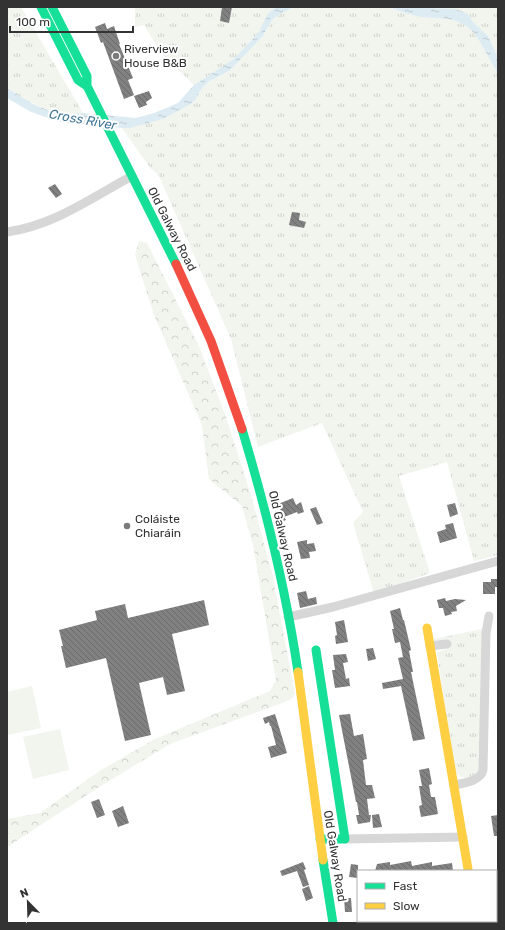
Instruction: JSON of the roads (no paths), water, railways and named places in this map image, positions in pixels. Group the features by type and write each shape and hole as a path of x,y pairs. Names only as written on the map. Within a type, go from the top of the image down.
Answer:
{"main road":[{"path":"41,7 78,80 87,86"},
{"path":"52,7 87,76 87,86"},
{"name":"Old Galway Road","path":"87,86 187,285 215,352 238,417 262,496 281,576 288,617 304,716 320,839 333,923"},
{"path":"427,628 468,869"},
{"path":"316,650 345,838 320,839"}],"street":[{"path":"7,232 35,226 59,217 132,176"},
{"path":"288,617 333,607 498,561"},
{"path":"454,785 478,778 484,770 486,633 489,616"},
{"path":"430,646 447,644"},
{"path":"345,838 463,837"}],"water":[{"name":"Cross River","path":"277,7 294,7 273,19 262,37 229,71 208,82 202,88 195,100 189,105 163,119 130,128 73,124 57,121 31,112 7,98 7,88 33,104 50,111 69,114 83,113 136,118 154,113 178,103 194,85 235,58 259,32 267,15"},
{"path":"390,7 456,9 468,14 473,22 488,36 498,58 498,73 475,34 465,25 450,19 422,17"}],"place":[{"name":"Riverview House B&B","path":"116,56"},
{"name":"Coláiste Chiaráin","path":"127,526"}]}
